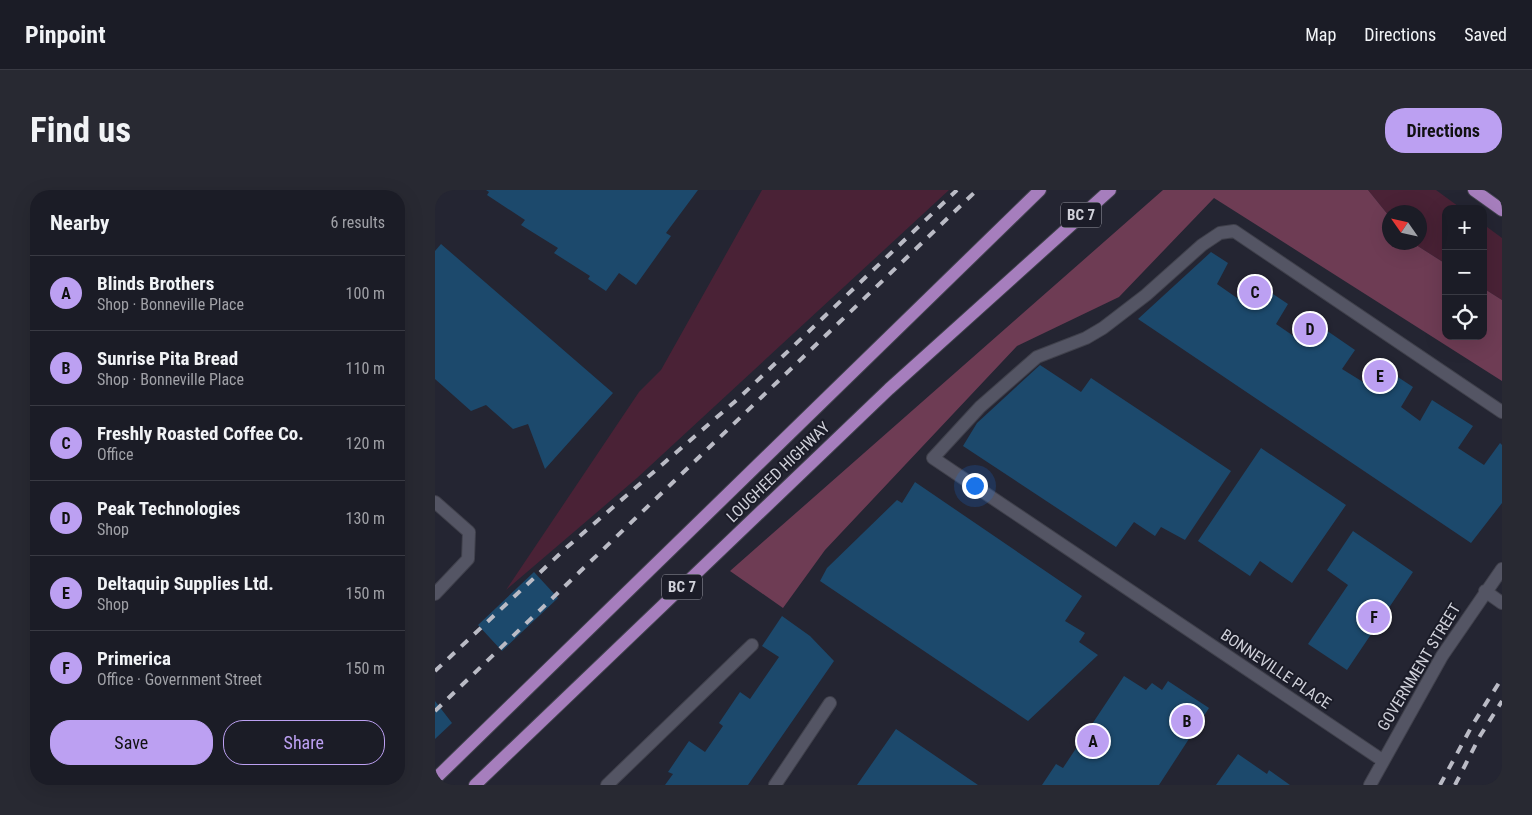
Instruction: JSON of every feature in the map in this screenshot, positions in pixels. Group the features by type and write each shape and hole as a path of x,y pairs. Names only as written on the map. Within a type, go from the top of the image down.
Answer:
{"main road":[{"name":"LOUGHEED HIGHWAY","path":"435,779 1040,190"},
{"name":"LOUGHEED HIGHWAY","path":"475,785 889,389 1110,190"},
{"path":"1475,190 1502,210"}],"street":[{"name":"BONNEVILLE PLACE","path":"1382,760 933,458 980,407 1037,358 1086,338 1123,314 1201,245 1220,233 1234,232 1502,412"},
{"path":"435,502 469,532 468,559 435,594"},
{"name":"GOVERNMENT STREET","path":"1370,785 1382,760 1442,656 1502,569"},
{"path":"1485,592 1502,603"},
{"path":"607,785 752,644"},
{"path":"775,785 830,703"}],"shaded area":[{"path":"762,190 949,190 637,478 506,590 639,392 661,370"},
{"path":"1163,190 1368,190 1382,207 1382,250 1424,250 1442,261 1442,340 1487,340 1487,291 1502,300 1502,381 1214,198 1119,297 1017,346 825,550 783,608 730,571"},
{"path":"1368,190 1436,190 1457,205 1442,205 1442,261 1424,250 1427,250 1427,205 1382,205 1382,207"},
{"path":"1487,227 1502,238 1502,300 1487,291"}],"building":[{"path":"486,190 698,190 666,233 671,236 636,285 619,273 606,291 588,279 590,276 554,253 558,248 521,225 525,220 487,195 489,192"},
{"path":"441,244 613,393 545,469 528,424 513,429 486,405 471,411 435,379 435,251"},
{"path":"1211,252 1228,263 1217,284 1237,298 1249,278 1288,304 1276,324 1295,337 1307,317 1355,350 1342,369 1363,382 1375,362 1413,387 1401,407 1420,421 1432,400 1473,426 1458,448 1484,465 1500,443 1502,445 1502,503 1471,543 1138,319"},
{"path":"1040,365 1081,392 1091,378 1231,471 1185,540 1161,527 1155,536 1134,522 1116,547 963,446 977,423"},
{"path":"1261,448 1346,505 1292,583 1260,561 1250,576 1198,541"},
{"path":"915,482 1082,596 1065,621 1085,633 1079,642 1098,655 1028,721 820,581 827,568 897,500 902,503"},
{"path":"1353,531 1413,572 1347,670 1308,644 1348,585 1327,570"},
{"path":"534,572 558,598 502,651 478,625"},
{"path":"782,616 810,636 834,661 748,785 665,785 673,774 668,772 689,741 705,752 723,726 719,723 740,692 750,699 779,657 762,646"},
{"path":"1124,676 1146,690 1152,683 1162,690 1168,681 1209,708 1159,785 1042,785 1056,764 1063,768"},
{"path":"435,701 452,723 435,739"},
{"path":"896,729 978,785 857,785"},
{"path":"1238,754 1267,774 1269,770 1290,785 1216,785"}],"railway":[{"path":"435,671 566,548 739,398 957,190"},
{"path":"435,711 977,190"},
{"path":"1440,785 1473,724 1502,678"},
{"path":"1455,785 1480,736 1502,701"}],"place":[{"name":"Freshly Roasted Coffee Co.","path":"1255,292"},
{"name":"Peak Technologies","path":"1310,329"},
{"name":"Deltaquip Supplies Ltd.","path":"1380,376"},
{"name":"Primerica","path":"1374,617"},
{"name":"Sunrise Pita Bread","path":"1187,721"},
{"name":"Blinds Brothers","path":"1093,741"}]}
